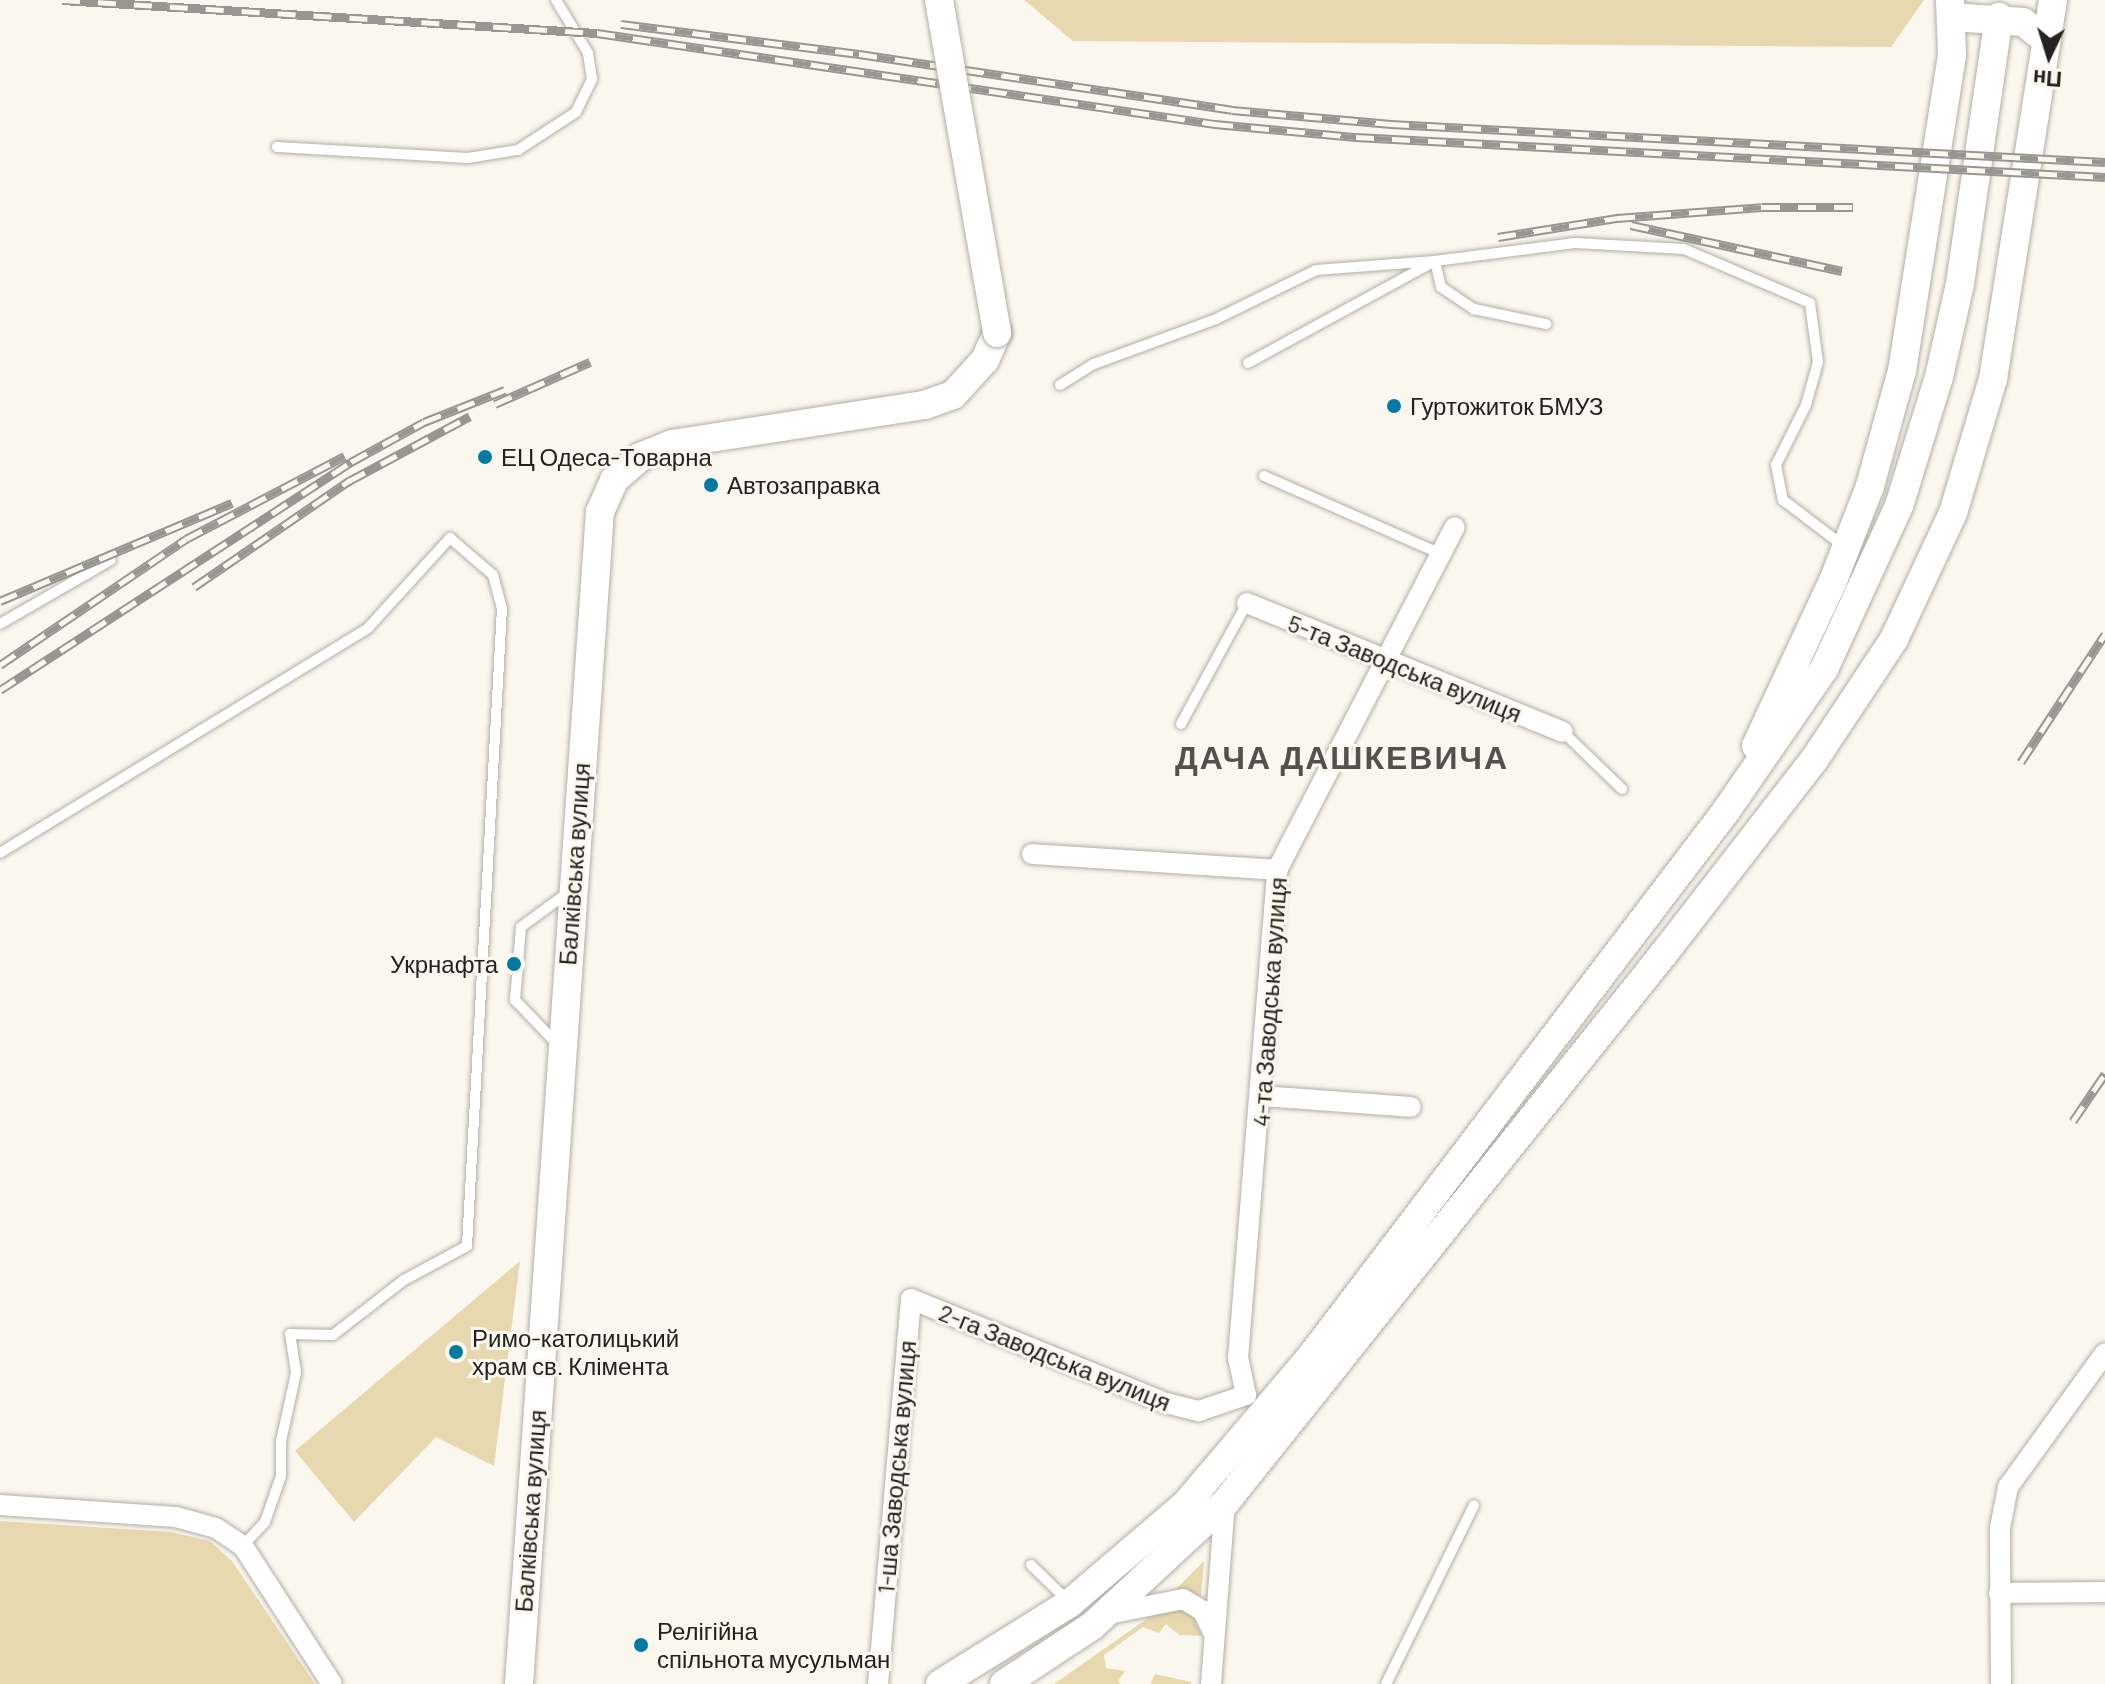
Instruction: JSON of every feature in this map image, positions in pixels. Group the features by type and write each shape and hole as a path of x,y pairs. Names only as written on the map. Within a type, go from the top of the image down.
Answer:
{"street":[{"name":"Балківська вулиця","path":"519,1684 595,547 600,512 614,480 640,457 672,444 925,405 953,395 985,360 997,333 939,0"},
{"path":"1004,1684 1105,1615 1225,1503 1814,760 1894,639 1953,513 1993,379 2053,0"},
{"path":"1726,811 1846,548 1870,486 1902,371 1950,70 1952,8 2023,22 2045,39"},
{"path":"940,1684 1070,1603 1186,1504 1259,1399 1726,811 1824,669 1899,506 1919,448 1960,284 1999,17"},
{"name":"4-та Заводська вулиця","path":"1259,1399 1238,1358 1262,1096 1277,870 1388,663 1455,527"},
{"name":"5-та Заводська вулиця","path":"1247,603 1563,732"},
{"path":"1032,854 1277,870"},
{"path":"1262,1096 1411,1107"},
{"name":"2-га Заводська вулиця","path":"911,1299 1166,1403 1199,1411 1259,1399"},
{"name":"1-ша Заводська вулиця","path":"878,1684 911,1299"},
{"path":"2001,1684 2000,1528 2008,1487 2105,1353"},
{"path":"1211,1684 1225,1503"},
{"path":"0,1505 176,1517 216,1528 243,1546 332,1684"},
{"path":"1999,1593 2105,1592"},
{"path":"1105,1615 1183,1599 1210,1618 1214,1637"}],"lane":[{"path":"277,147 468,158 518,150 576,112 592,79 588,53 556,0"},
{"path":"1060,385 1094,364 1216,319 1316,270 1435,261 1575,243 1684,249 1810,303 1818,362 1806,405 1776,465 1783,500 1846,548"},
{"path":"1435,261 1441,287 1474,309 1546,324"},
{"path":"1248,363 1435,261"},
{"path":"1264,476 1441,554"},
{"path":"0,853 368,628 450,538 493,575 502,608 467,1246 404,1280 333,1335 290,1334 296,1373 281,1441 281,1476 265,1522 243,1546"},
{"path":"0,624 111,560"},
{"path":"1181,724 1247,603"},
{"path":"1563,732 1622,789"},
{"path":"562,1048 515,1000 521,927 572,890"},
{"path":"1386,1684 1474,1505"},
{"path":"1031,1565 1070,1603"}],"shaded area":[{"path":"1024,0 1924,0 1891,47 1073,41"},
{"path":"520,1261 494,1466 436,1437 354,1522 295,1451"},
{"path":"0,1521 171,1532 210,1541 232,1561 315,1684 0,1684"},
{"path":"1204,1561 1201,1596 1175,1590"},
{"path":"1168,1604 1191,1613 1203,1636 1179,1635 1166,1624 1159,1633 1143,1627 1104,1655 1106,1668 1125,1671 1118,1681 1121,1684 1054,1684"},
{"path":"1155,1674 1191,1682 1191,1684 1150,1684"}],"railway":[{"path":"62,0 597,33 1215,124 1356,137 2105,177"},
{"path":"621,24 859,54 1232,110 1391,124 2105,162"},
{"path":"1498,237 1617,218 1762,207 1853,207"},
{"path":"1631,225 1842,271"},
{"path":"495,404 590,362"},
{"path":"0,690 351,462 424,422 505,390"},
{"path":"194,587 349,481 470,416"},
{"path":"0,665 186,539 345,456"},
{"path":"0,601 232,503"},
{"path":"2021,762 2105,634"},
{"path":"2073,1121 2105,1074"}],"place":[{"name":"Гуртожиток БМУЗ","path":"1394,406"},
{"name":"ЕЦ Одеса-Товарна","path":"485,457"},
{"name":"Автозаправка","path":"711,485"},
{"name":"Укрнафта","path":"514,964"},
{"name":"Римо-католицький храм св. Клімента","path":"456,1352"},
{"name":"Релігійна спільнота мусульман","path":"641,1645"}],"district":[{"name":"ДАЧА ДАШКЕВИЧА","path":"1342,756"}]}
